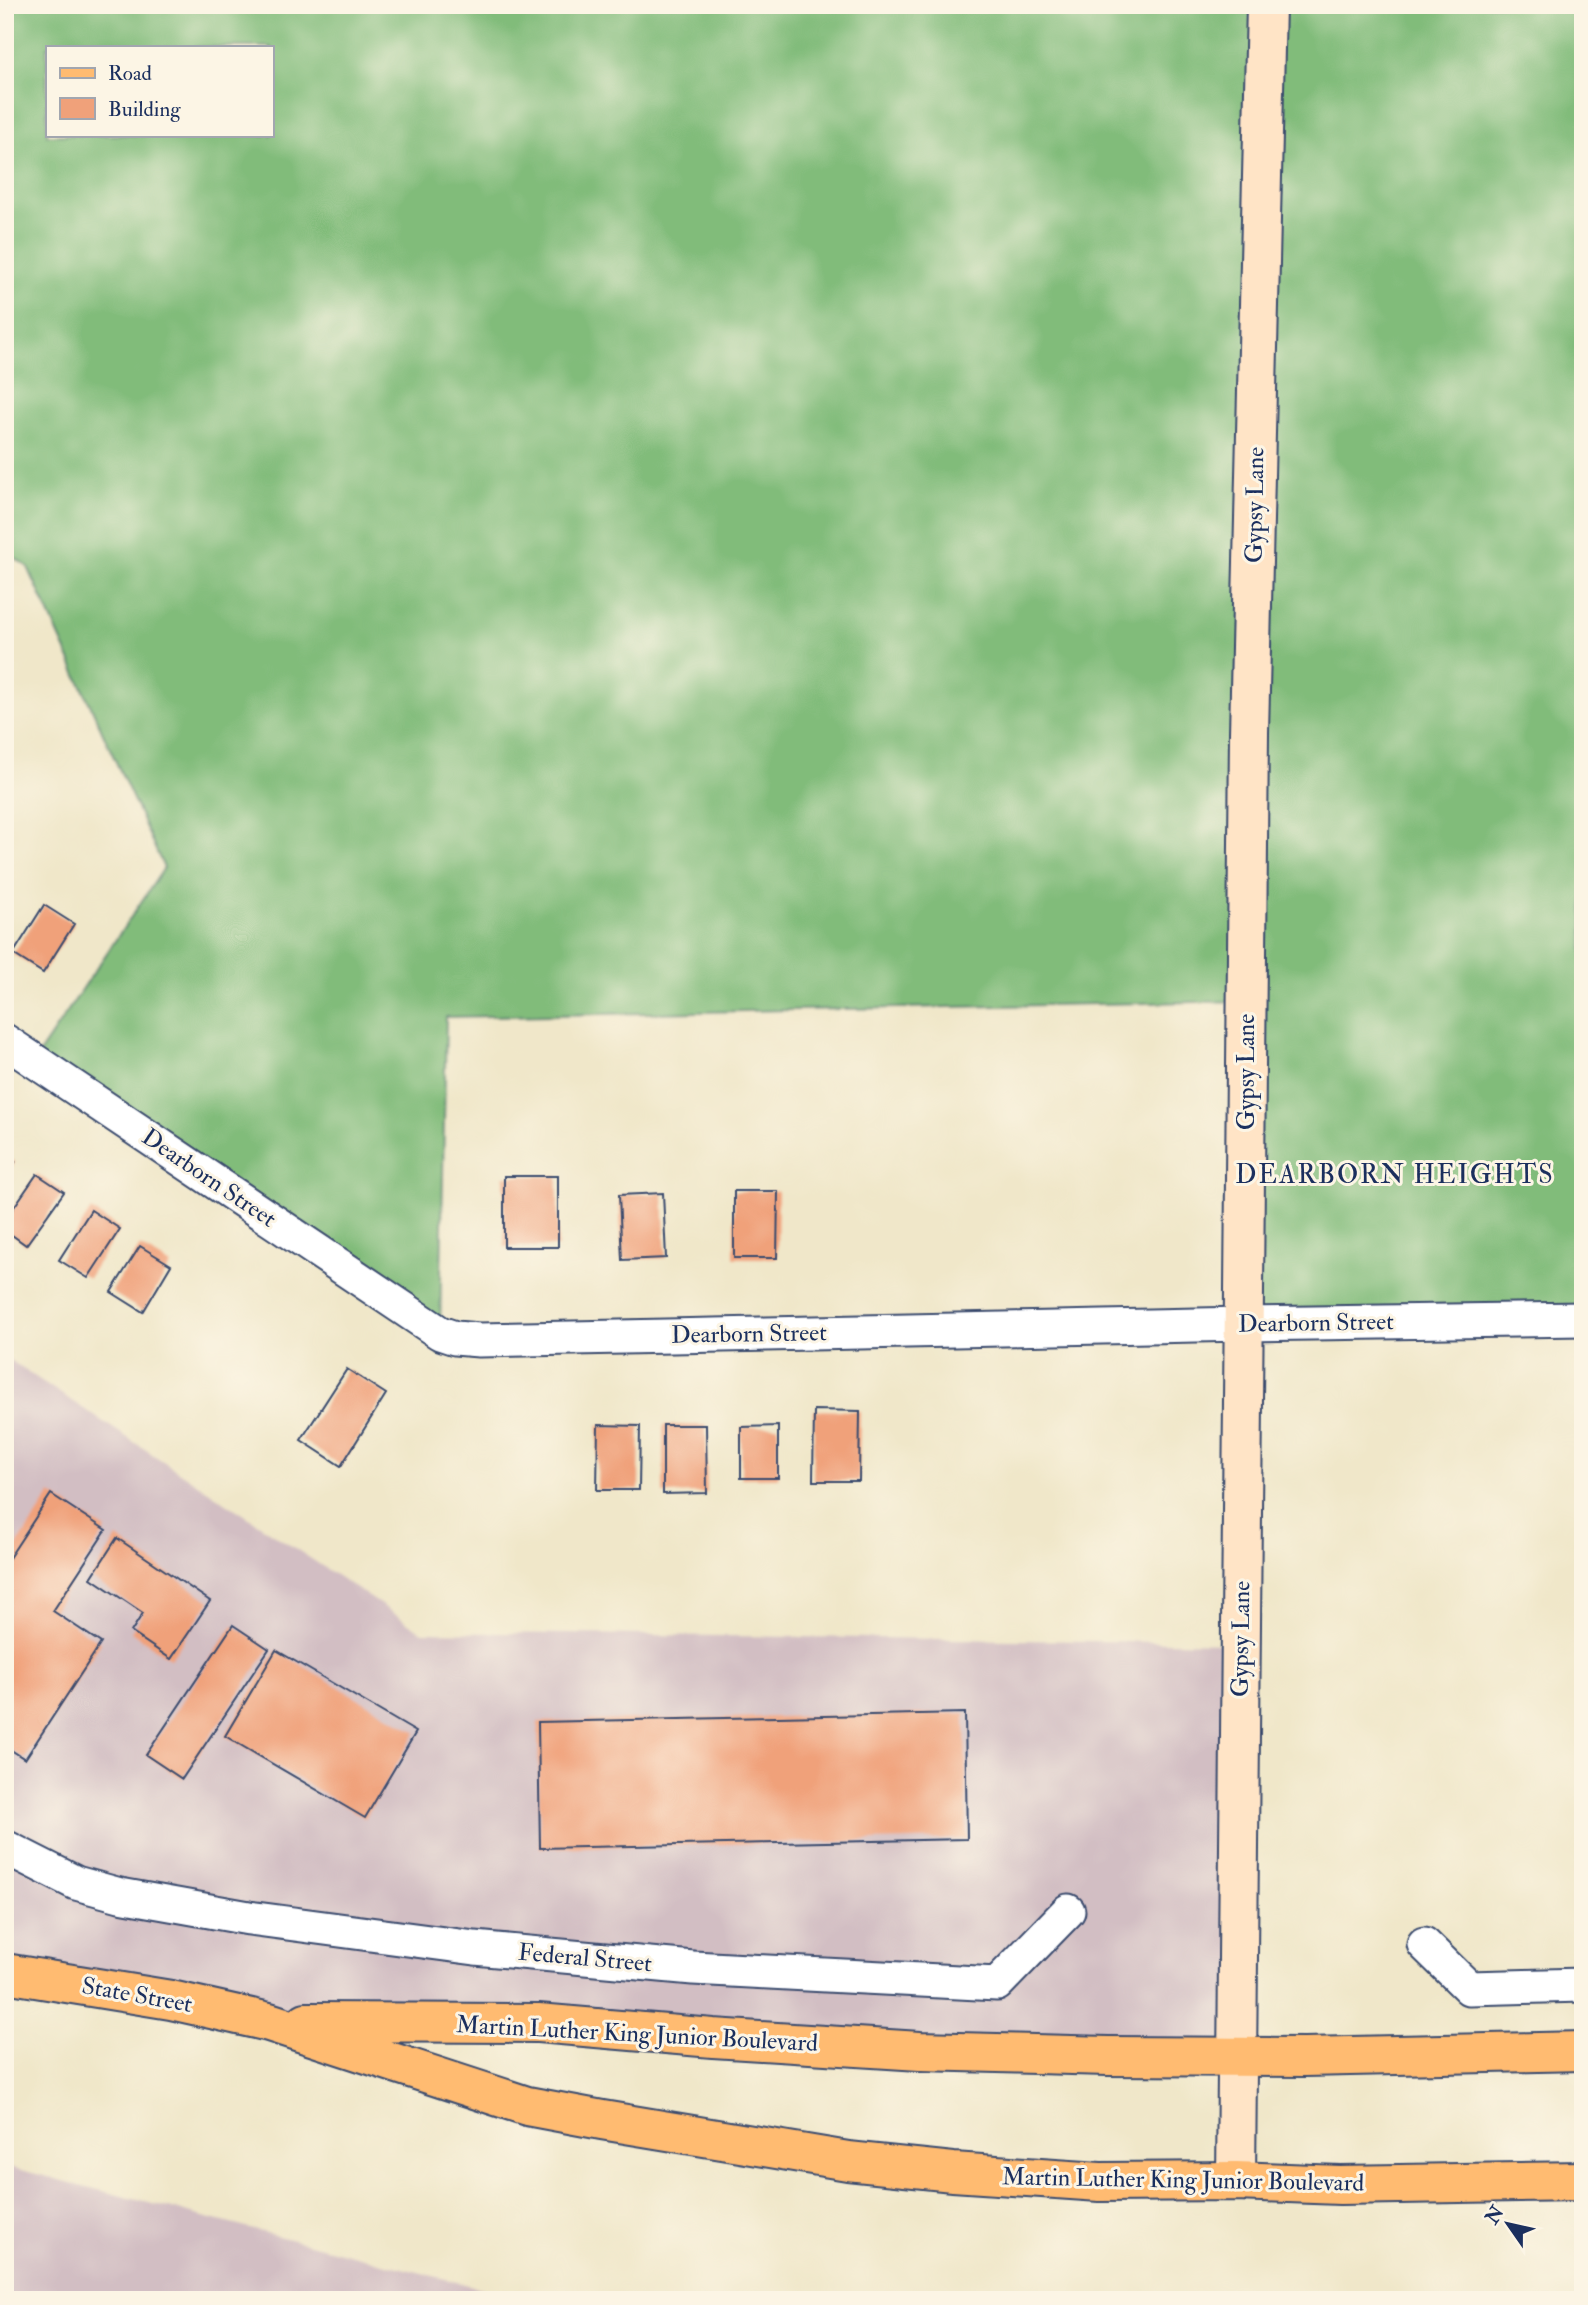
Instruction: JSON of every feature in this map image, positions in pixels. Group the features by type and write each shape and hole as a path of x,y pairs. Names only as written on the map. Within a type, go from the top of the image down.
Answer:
{"main road":[{"name":"Gypsy Lane","path":"1236,2181 1250,719 1266,5"},
{"name":"State Street","path":"5,1973 171,2000 269,2022"},
{"name":"Martin Luther King Junior Boulevard","path":"269,2022 538,2023 713,2038 919,2051 1108,2056 1583,2051"},
{"name":"Martin Luther King Junior Boulevard","path":"269,2022 527,2105 848,2161 953,2172 1100,2182 1236,2181 1340,2185 1583,2181"}],"street":[{"name":"Dearborn Street","path":"5,1041 440,1333 455,1338 479,1340 1583,1319"},
{"name":"Federal Street","path":"5,1847 76,1883 120,1895 250,1918 475,1948 693,1968 996,1984 1068,1911"},
{"path":"1424,1944 1469,1988 1583,1985"}],"shaded area":[{"path":"5,1357 422,1632 1241,1643 1238,2056 269,2022 5,1973"},
{"path":"5,2166 527,2300 5,2300"}],"green space":[{"path":"5,5 1583,5 1583,1319 1244,1324 1246,1001 446,1017 440,1333 34,1061 164,868 28,567 5,551"}],"building":[{"path":"44,905 74,924 43,973 13,954"},
{"path":"5,1156 15,1162 5,1177"},
{"path":"37,1174 64,1192 26,1245 5,1230 5,1220"},
{"path":"504,1176 558,1176 558,1247 504,1247"},
{"path":"734,1191 778,1191 777,1258 734,1258"},
{"path":"663,1193 666,1258 622,1260 619,1195"},
{"path":"91,1210 120,1229 88,1278 59,1260"},
{"path":"140,1246 171,1265 143,1312 111,1292"},
{"path":"347,1369 386,1394 341,1466 301,1440"},
{"path":"814,1410 860,1411 859,1481 813,1481"},
{"path":"598,1425 640,1426 639,1490 597,1490"},
{"path":"663,1425 706,1425 707,1493 663,1494"},
{"path":"778,1426 778,1478 741,1478 741,1427"},
{"path":"51,1494 106,1530 53,1611 101,1643 25,1759 5,1746 5,1564"},
{"path":"117,1538 210,1601 171,1659 131,1632 143,1613 91,1578"},
{"path":"233,1625 269,1649 182,1779 146,1755"},
{"path":"276,1650 416,1732 365,1818 225,1736"},
{"path":"965,1713 967,1839 540,1848 538,1722"}],"district":[{"name":"DEARBORN HEIGHTS","path":"1395,1175"}]}
